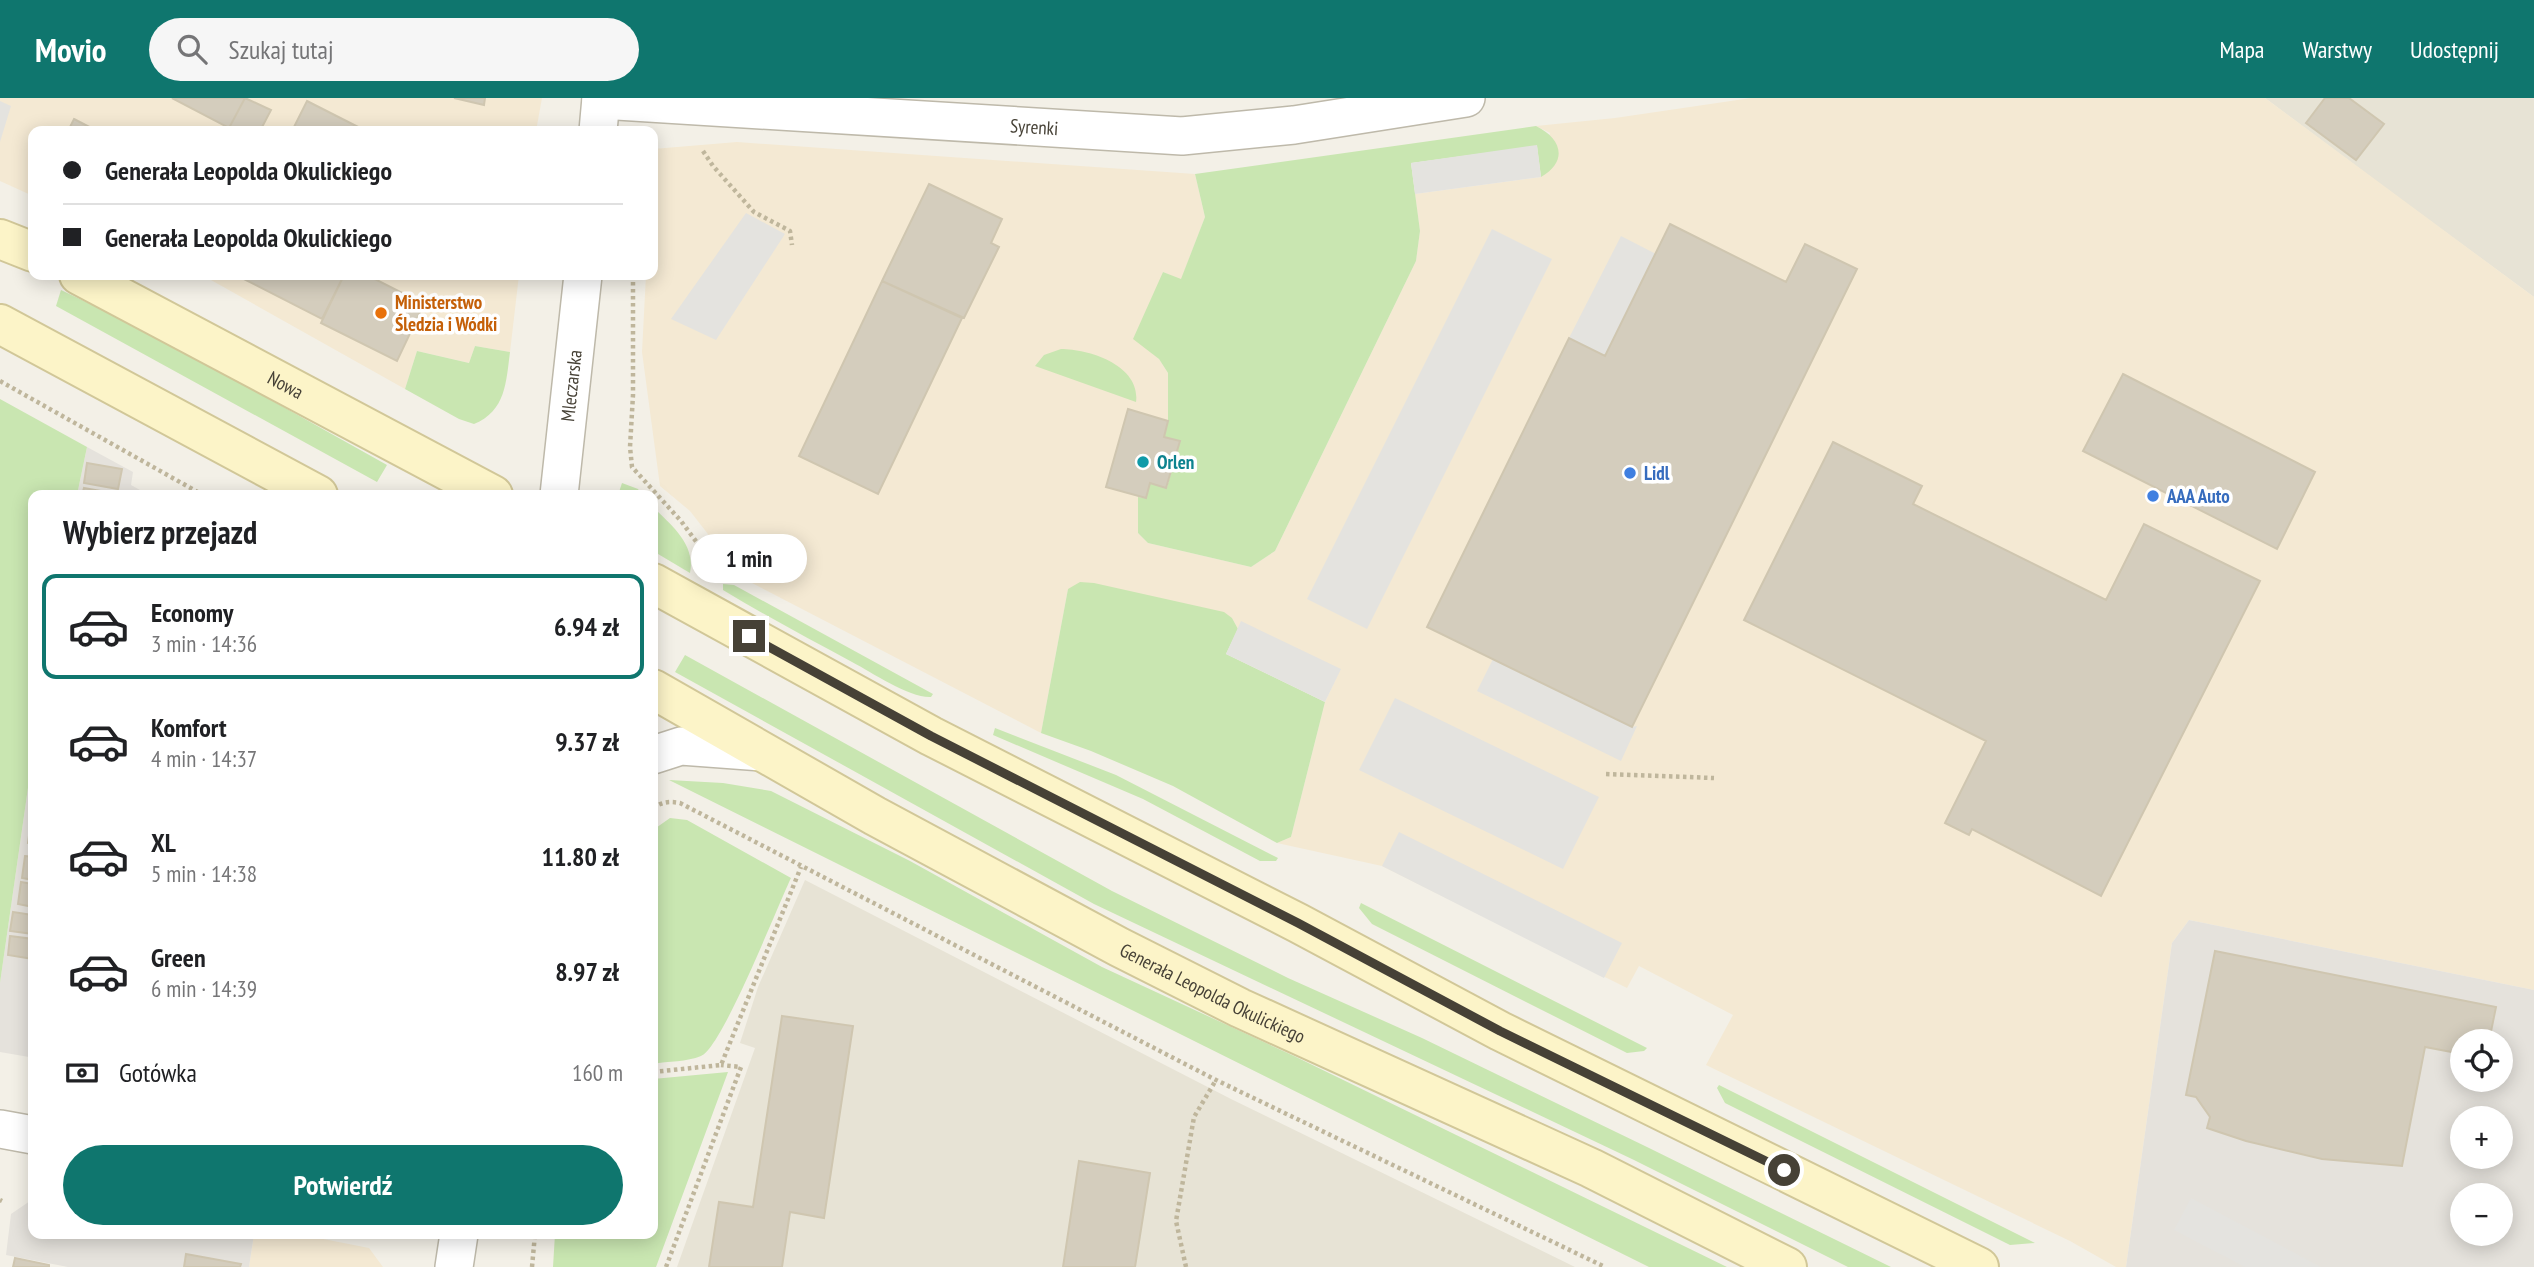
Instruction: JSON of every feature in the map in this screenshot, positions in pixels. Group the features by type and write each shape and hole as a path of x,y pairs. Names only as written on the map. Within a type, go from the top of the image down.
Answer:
{"main road":[{"path":"0,239 28,249"},
{"name":"Nowa","path":"88,280 484,490"},
{"path":"0,324 309,490"},
{"path":"658,586 931,736 1298,923 1500,1031 1979,1267"},
{"name":"Generała Leopolda Okulickiego","path":"658,692 1009,888 1240,1008 1591,1168 1787,1267"}],"street":[{"name":"Syrenki","path":"600,110 1182,136 1294,125 1466,98"},
{"name":"Mleczarska","path":"560,490 582,280"},
{"path":"658,753 681,746 762,751"},
{"path":"0,1129 28,1134"},
{"path":"454,1267 458,1239"}],"path":[{"path":"698,144 713,166 754,212 790,231 792,245"},
{"path":"633,280 634,395 630,447 632,467 653,490"},
{"path":"0,381 194,490"},
{"path":"658,496 681,521 717,570"},
{"path":"1606,774 1714,778"},
{"path":"658,804 672,801 680,803 1216,1080 1605,1267"},
{"path":"722,1065 801,867"},
{"path":"658,1071 722,1065 741,1066 666,1267"},
{"path":"1186,1267 1176,1221 1194,1117 1216,1080"},
{"path":"533,1267 535,1239"}],"shaded area":[{"path":"0,98 542,98 537,126 28,126 28,194 0,181"},
{"path":"1751,98 2265,98 2534,297 2534,990 2189,920 2172,943 2126,1267 2116,1267 2070,1241 1706,1065 1733,1015 1639,966 1627,988 1382,866 1277,843 1291,837 1325,702 1340,670 1241,622 1238,629 1232,618 1068,589 1041,733 729,571 711,538 690,511 660,486 642,352 646,280 658,280 658,149 737,142 1195,174 1205,217 1181,280 1163,272 1143,345 1159,359 1168,373 1168,421 1164,436 1180,441 1166,488 1146,498 1138,497 1138,533 1148,543 1251,567 1275,551 1416,261 1420,231 1415,194 1541,177 1550,133 1536,126 1615,118"},
{"path":"2265,98 2534,98 2534,297 2399,198"},
{"path":"0,101 11,106 0,142"},
{"path":"1537,145 1541,177 1415,194 1411,163"},
{"path":"746,213 785,234 716,340 671,319"},
{"path":"1492,229 1552,259 1367,629 1307,599"},
{"path":"1621,236 1656,254 1605,356 1569,338"},
{"path":"211,280 518,280 510,352 475,346 469,363 417,351 405,389"},
{"path":"87,447 133,472 131,485 140,490 78,490"},
{"path":"1241,621 1341,669 1325,702 1226,654"},
{"path":"1493,659 1632,727 1637,726 1621,761 1477,691"},
{"path":"1395,698 1599,797 1563,869 1359,770"},
{"path":"28,788 28,1057 0,1052 0,983"},
{"path":"1399,832 1622,943 1604,978 1382,866"},
{"path":"805,880 1231,1099 1575,1267 677,1267 755,1048 740,1043 758,987"},
{"path":"2189,920 2534,990 2534,1267 2126,1267 2172,943"},
{"path":"2191,1198 2321,1267 2245,1267 2174,1230"},
{"path":"28,1202 28,1239 253,1239 249,1267 68,1267 6,1255 11,1214"},
{"path":"253,1239 323,1239 369,1248 383,1267 249,1267"}],"green space":[{"path":"1536,126 1551,137 1558,150 1556,164 1541,177 1537,146 1411,163 1420,231 1416,261 1275,551 1251,567 1148,543 1138,533 1138,497 1146,498 1150,483 1167,487 1180,442 1164,437 1168,420 1168,373 1159,359 1133,339 1163,272 1181,279 1205,217 1195,174"},
{"path":"61,290 151,333 387,465 377,482 56,306"},
{"path":"475,346 510,352 503,394 493,411 485,418 474,424 459,419 405,389 417,351 469,363"},
{"path":"1061,349 1099,356 1122,369 1135,389 1136,402 1035,366 1044,355"},
{"path":"0,399 87,447 78,490 28,490 28,788 0,983"},
{"path":"622,483 639,490 620,490"},
{"path":"658,512 686,544 691,563 690,573 658,554"},
{"path":"1080,582 1224,612 1232,618 1238,629 1226,654 1325,702 1291,837 1277,843 1173,786 1041,733 1068,589"},
{"path":"723,584 734,585 933,694 931,697 912,694 891,684 739,600 723,590"},
{"path":"685,655 1112,891 1288,978 1422,1038 1891,1267 1848,1267 1634,1160 1094,904 675,672"},
{"path":"995,728 1116,775 1278,858 1276,861 1260,861 1143,799 993,735"},
{"path":"669,780 723,783 771,791 910,861 1102,967 1294,1056 1727,1267 1649,1267"},
{"path":"670,818 687,820 791,878 749,974 722,1029 710,1047 696,1058 658,1063 658,826"},
{"path":"1361,903 1647,1048 1644,1051 1627,1053 1372,924 1359,908"},
{"path":"728,1072 656,1267 553,1267 555,1239 658,1239 658,1079"},
{"path":"1719,1085 2035,1243 2010,1245 1725,1103 1717,1088"}],"building":[{"path":"172,98 245,98 230,126 225,126"},
{"path":"245,98 271,110 263,126 230,126"},
{"path":"454,98 485,98 484,105"},
{"path":"2325,98 2349,98 2384,124 2356,160 2306,123"},
{"path":"307,101 356,126 294,126"},
{"path":"74,119 87,126 70,126"},
{"path":"929,184 1002,219 991,243 999,247 964,318 882,281"},
{"name":"Lidl","path":"1670,224 1786,282 1805,244 1857,269 1632,727 1427,627 1569,338 1605,356"},
{"path":"246,280 342,280 322,319"},
{"path":"342,280 377,280 424,304 397,361 321,323"},
{"path":"882,281 962,318 878,494 799,456"},
{"path":"2123,374 2315,472 2277,549 2083,451"},
{"name":"Orlen","path":"1128,409 1168,421 1164,437 1180,441 1166,488 1150,483 1146,498 1106,487"},
{"path":"1833,442 1922,486 1913,504 2106,600 2144,524 2260,581 2101,896 1972,829 1969,835 1945,823 1986,741 1744,620"},
{"path":"87,463 122,469 118,489 84,483"},
{"path":"25,856 28,856 28,879 22,878"},
{"path":"21,882 28,883 28,906 18,904"},
{"path":"13,912 28,914 28,933 10,931"},
{"path":"10,936 28,938 28,958 8,955"},
{"path":"2215,951 2496,1007 2491,1029 2450,1029 2450,1052 2425,1047 2402,1166 2322,1159 2246,1141 2207,1128 2210,1117 2196,1097 2186,1095"},
{"path":"782,1016 853,1026 824,1218 790,1212 782,1267 709,1267 719,1202 753,1207"},
{"path":"1079,1161 1150,1173 1135,1267 1063,1267"},
{"path":"186,1254 241,1264 240,1267 184,1267"},
{"path":"15,1258 49,1265 49,1267 13,1267"}],"place":[{"name":"Ministerstwo Śledzia i Wódki","path":"381,313"},
{"name":"Orlen","path":"1143,462"},
{"name":"Lidl","path":"1630,473"},
{"name":"AAA Auto","path":"2153,496"}],"route":[{"path":"749,636 931,736 1298,923 1500,1031 1784,1170"}]}
